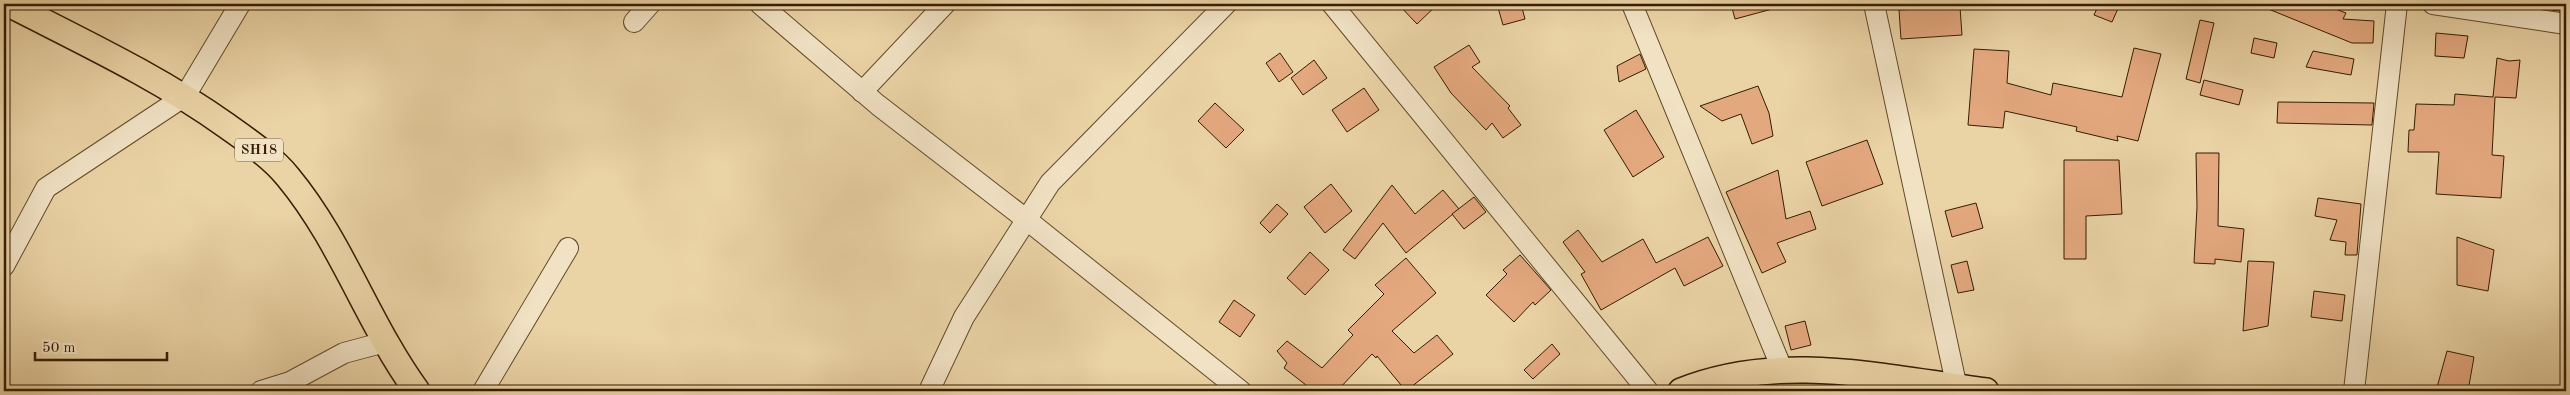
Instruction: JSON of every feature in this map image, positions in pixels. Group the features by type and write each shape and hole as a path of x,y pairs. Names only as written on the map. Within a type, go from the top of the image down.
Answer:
{"main road":[{"name":"SH18","path":"9,4 185,96 254,145 288,176 312,210 340,258 384,342 417,391"},
{"path":"1681,391 1720,379 1782,369 1826,370 1986,391"}],"street":[{"path":"4,266 46,188 185,96 240,4"},
{"path":"634,22 650,4"},
{"path":"760,4 862,92 1027,220 1241,391"},
{"path":"862,92 945,4"},
{"path":"929,391 964,316 1050,183 1226,4"},
{"path":"1332,4 1648,391"},
{"path":"1632,4 1782,369"},
{"path":"1874,4 1957,388"},
{"path":"2354,391 2397,4"},
{"path":"2433,4 2566,24"},
{"path":"483,391 568,248"},
{"path":"260,391 290,382 344,353 384,342"}],"building":[{"path":"1398,4 1438,4 1417,24"},
{"path":"1497,4 1521,4 1525,19 1503,25"},
{"path":"1731,4 1775,4 1776,8 1735,19"},
{"path":"2099,4 2120,4 2112,22 2094,15"},
{"path":"2256,4 2323,4 2346,13 2343,19 2374,21 2373,43 2352,43"},
{"path":"2521,4 2566,4 2566,12 2523,6"},
{"path":"1960,7 1962,35 1901,39 1899,10"},
{"path":"2200,20 2214,23 2200,83 2186,79"},
{"path":"2436,33 2468,36 2464,58 2435,56"},
{"path":"2254,38 2277,43 2274,58 2251,53"},
{"path":"1469,45 1480,62 1472,67 1510,106 1508,108 1521,125 1503,138 1492,123 1486,130 1451,93 1434,67"},
{"path":"2134,48 2161,54 2138,141 2117,136 2118,141 2076,131 2077,127 2005,111 2003,128 1968,125 1974,49 2009,51 2007,83 2051,95 2053,83 2122,97"},
{"path":"2313,51 2354,59 2351,75 2306,67"},
{"path":"1280,53 1293,72 1279,82 1266,63"},
{"path":"1640,54 1646,69 1619,82 1617,66"},
{"path":"2497,58 2509,61 2520,60 2516,98 2495,97 2492,155 2504,156 2501,198 2436,194 2439,152 2408,152 2409,130 2414,130 2416,104 2454,105 2455,94 2493,97"},
{"path":"1314,60 1327,78 1303,95 1291,78"},
{"path":"2204,80 2243,90 2239,105 2200,95"},
{"path":"1758,86 1769,113 1773,136 1752,144 1741,114 1722,121 1700,106"},
{"path":"1364,88 1379,110 1347,132 1332,110"},
{"path":"2278,102 2374,103 2372,125 2277,123"},
{"path":"1215,103 1244,130 1226,148 1198,121"},
{"path":"1636,110 1664,157 1633,177 1604,130"},
{"path":"1867,140 1883,184 1822,206 1806,162"},
{"path":"2196,153 2219,153 2218,226 2244,229 2241,262 2215,259 2215,264 2194,263 2197,207"},
{"path":"2064,160 2119,160 2122,214 2086,216 2086,259 2064,259"},
{"path":"1778,170 1786,219 1810,211 1816,229 1777,243 1786,262 1762,273 1726,192"},
{"path":"1331,184 1352,211 1325,233 1304,207"},
{"path":"1392,185 1415,214 1443,190 1459,209 1406,253 1383,223 1355,259 1343,250"},
{"path":"1474,197 1486,212 1464,229 1452,214"},
{"path":"2318,198 2361,204 2357,255 2345,255 2346,242 2330,240 2337,220 2315,216"},
{"path":"1976,203 1983,228 1952,237 1945,211"},
{"path":"1277,204 1288,214 1270,233 1260,223"},
{"path":"1578,230 1602,262 1643,239 1656,263 1708,237 1723,266 1684,286 1675,268 1601,310 1581,274 1585,272 1563,242"},
{"path":"2457,237 2494,250 2488,291 2457,285"},
{"path":"1310,252 1329,270 1305,295 1287,278"},
{"path":"1520,255 1551,290 1535,305 1533,302 1514,322 1486,295 1507,274 1503,270"},
{"path":"1406,258 1436,293 1392,331 1414,353 1437,335 1453,354 1406,391 1377,356 1376,358 1372,354 1337,391 1300,391 1306,385 1284,368 1287,363 1277,351 1287,341 1322,368 1353,335 1348,330 1384,294 1375,285"},
{"path":"1967,261 1974,290 1958,293 1951,265"},
{"path":"2248,261 2274,262 2268,326 2243,331"},
{"path":"2314,291 2345,295 2342,321 2311,317"},
{"path":"1234,300 1255,315 1240,337 1219,322"},
{"path":"1805,321 1811,345 1791,350 1785,326"},
{"path":"1552,344 1560,354 1533,379 1524,370"},
{"path":"2447,351 2474,357 2468,391 2436,391"}]}
